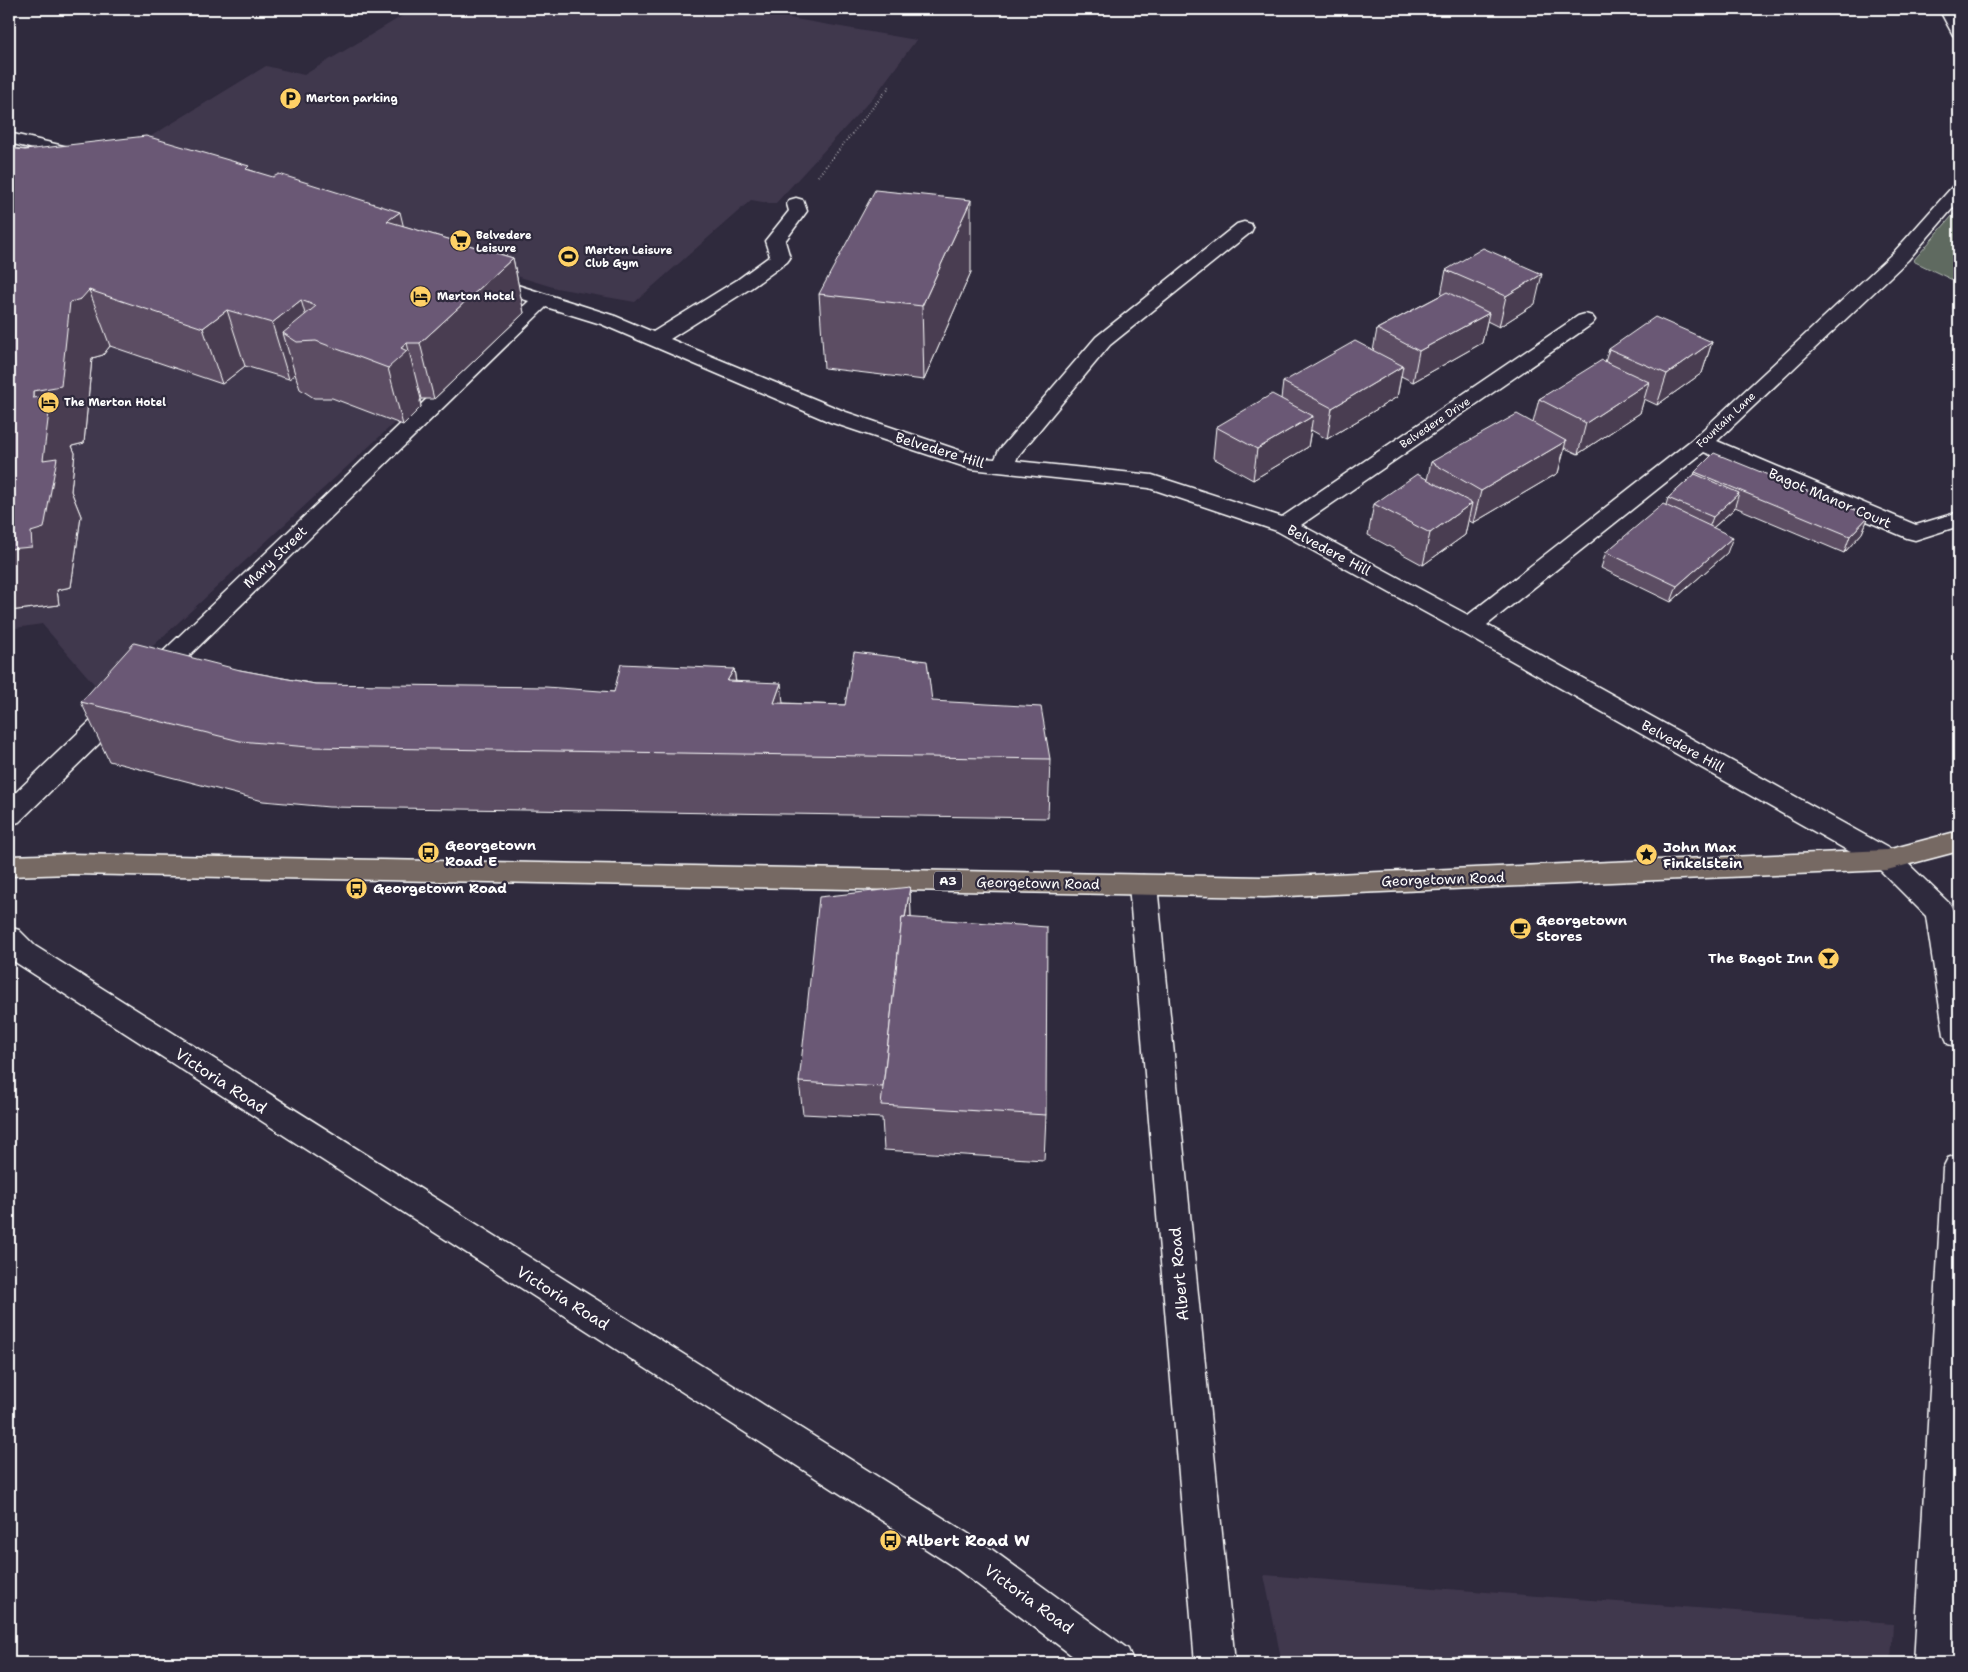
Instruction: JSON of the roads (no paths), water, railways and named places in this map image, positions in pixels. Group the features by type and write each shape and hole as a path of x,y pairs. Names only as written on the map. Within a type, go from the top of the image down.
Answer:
{"main road":[{"name":"A3","path":"1887,860 1959,841"},
{"name":"Georgetown Road","path":"9,866 82,864 1264,887 1887,860"}],"street":[{"path":"1948,9 1959,32"},
{"path":"9,138 96,159"},
{"name":"Fountain Lane","path":"1470,626 1702,443 1901,256 1959,190"},
{"path":"656,339 744,284 780,258 775,241 798,210 796,204"},
{"path":"1004,466 1007,455 1103,341 1244,228"},
{"name":"Belvedere Hill","path":"466,275 608,320 838,417 979,464 1152,482 1285,526 1470,626 1887,860 1940,912 1959,1035"},
{"name":"Mary Street","path":"9,815 542,300"},
{"name":"Belvedere Drive","path":"1285,526 1585,320"},
{"name":"Bagot Manor Court","path":"1702,443 1915,534 1959,519"},
{"name":"Albert Road","path":"1143,885 1215,1663"},
{"name":"Victoria Road","path":"9,938 26,954 175,1051 970,1556 1114,1663"},
{"path":"1934,1663 1959,1168"}],"place":[{"name":"Merton parking","path":"290,98"},
{"name":"Belvedere Leisure","path":"460,241"},
{"name":"Merton Leisure Club Gym","path":"569,256"},
{"name":"Merton Hotel","path":"421,296"},
{"name":"The Merton Hotel","path":"48,402"},
{"name":"Georgetown Road E","path":"429,853"},
{"name":"John Max Finkelstein","path":"1647,855"},
{"name":"Georgetown Road","path":"357,888"},
{"name":"Georgetown Stores","path":"1520,928"},
{"name":"The Bagot Inn","path":"1829,958"},
{"name":"Albert Road W","path":"890,1540"}]}
